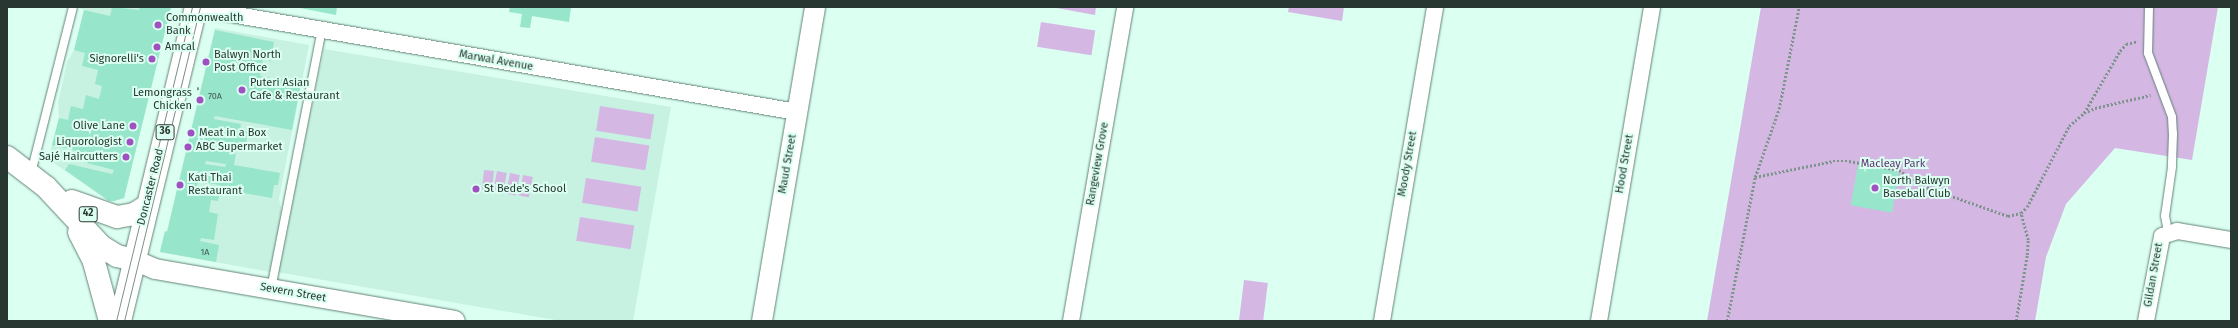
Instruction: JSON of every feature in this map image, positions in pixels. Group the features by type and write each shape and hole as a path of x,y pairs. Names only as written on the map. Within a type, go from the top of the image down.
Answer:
{"main road":[{"name":"Doncaster Road","path":"120,321 196,8"},
{"name":"42","path":"7,156 63,198 101,246 120,257 134,260"},
{"path":"63,198 117,217 134,214 147,206"},
{"path":"63,198 91,253 110,321"}],"street":[{"name":"Maud Street","path":"762,321 815,7"},
{"name":"Rangeview Grove","path":"1072,321 1125,7"},
{"name":"Moody Street","path":"1382,321 1435,7"},
{"name":"Hood Street","path":"1599,321 1652,7"},
{"name":"Marwal Avenue","path":"196,8 797,112"},
{"path":"2168,232 2177,231 2231,240"},
{"name":"Gildan Street","path":"2146,321 2159,244 2162,236 2168,232"},
{"name":"Severn Street","path":"134,260 155,269 455,321"}],"lane":[{"path":"32,176 73,7"},
{"path":"2149,7 2146,39 2151,65 2172,117 2172,168 2165,216 2168,232"},
{"path":"271,290 322,30"}],"path":[{"path":"1728,321 1755,177 1779,109 1799,7"},
{"path":"1755,177 1833,161 1849,161 1899,170 1923,186 2008,216 2021,213 2027,207 2069,126 2084,113 2126,44 2146,39"},
{"path":"2084,113 2162,92"},
{"path":"2016,321 2027,255 2028,240 2021,213"}],"shaded area":[{"path":"77,7 171,7 124,198 114,201 109,201 48,159 59,118 58,103 67,62 74,50 84,10"},
{"path":"215,28 309,45 279,199 282,212 270,272 160,252 165,231 167,231"},
{"name":"St Bede's School","path":"324,49 671,107 633,321 561,321 277,272"}],"green space":[{"path":"1051,7 1096,7 1095,15"},
{"path":"1289,7 1344,7 1342,21 1288,12"},
{"name":"Macleay Park","path":"1761,7 2218,7 2192,160 2115,148 2066,204 2046,257 2035,321 1707,321"},
{"path":"1041,22 1095,31 1091,55 1037,47"},
{"path":"600,106 654,115 650,139 596,131"},
{"path":"595,137 649,146 645,170 591,162"},
{"path":"484,170 494,171 492,191 482,190"},
{"path":"497,171 507,173 503,194 493,192"},
{"path":"510,173 520,175 516,196 506,194"},
{"path":"523,175 533,177 529,198 519,196"},
{"path":"586,178 641,187 637,211 582,203"},
{"path":"580,217 634,226 631,249 576,241"},
{"path":"1244,280 1268,283 1263,321 1239,321"}],"building":[{"path":"112,7 139,10 140,7 171,7 124,198 109,201 65,170 69,164 112,174 114,170 87,163 89,154 52,145 59,118 68,120 71,106 83,109 86,95 99,99 102,86 95,84 98,70 82,66 85,53 74,50 84,10 110,16"},
{"path":"295,7 337,7 336,15"},
{"path":"510,7 571,7 569,22 532,16 530,28 520,27 522,14 509,12"},
{"path":"215,30 274,42 271,61 263,59 260,76 301,83 292,130 215,116 214,119 241,124 240,130 248,131 246,143 238,142 237,147 210,143 209,149 236,153 234,165 280,173 278,185 274,185 272,198 227,190 228,187 199,181 196,188 220,192 218,201 211,200 209,212 218,214 214,240 201,238 200,241 219,245 216,262 160,252 165,231 167,232","holes":["206,161 226,164 225,167 205,164"]},
{"name":"North Balwyn Baseball Club","path":"1858,164 1899,171 1892,213 1851,205"}],"tram line":[{"path":"116,321 192,7"},
{"path":"124,321 200,7"}],"place":[{"name":"Commonwealth Bank","path":"158,25"},
{"name":"Amcal","path":"157,47"},
{"name":"Signorelli's","path":"152,59"},
{"name":"Balwyn North Post Office","path":"206,62"},
{"name":"Puteri Asian Cafe & Restaurant","path":"242,90"},
{"name":"Lemongrass Chicken","path":"200,100"},
{"name":"Olive Lane","path":"133,126"},
{"name":"Meat in a Box","path":"191,133"},
{"name":"Liquorologist","path":"130,142"},
{"name":"ABC Supermarket","path":"188,147"},
{"name":"Sajé Haircutters","path":"126,157"},
{"name":"Kati Thai Restaurant","path":"180,185"},
{"name":"North Balwyn Baseball Club","path":"1875,188"},
{"name":"St Bede's School","path":"476,189"}]}
